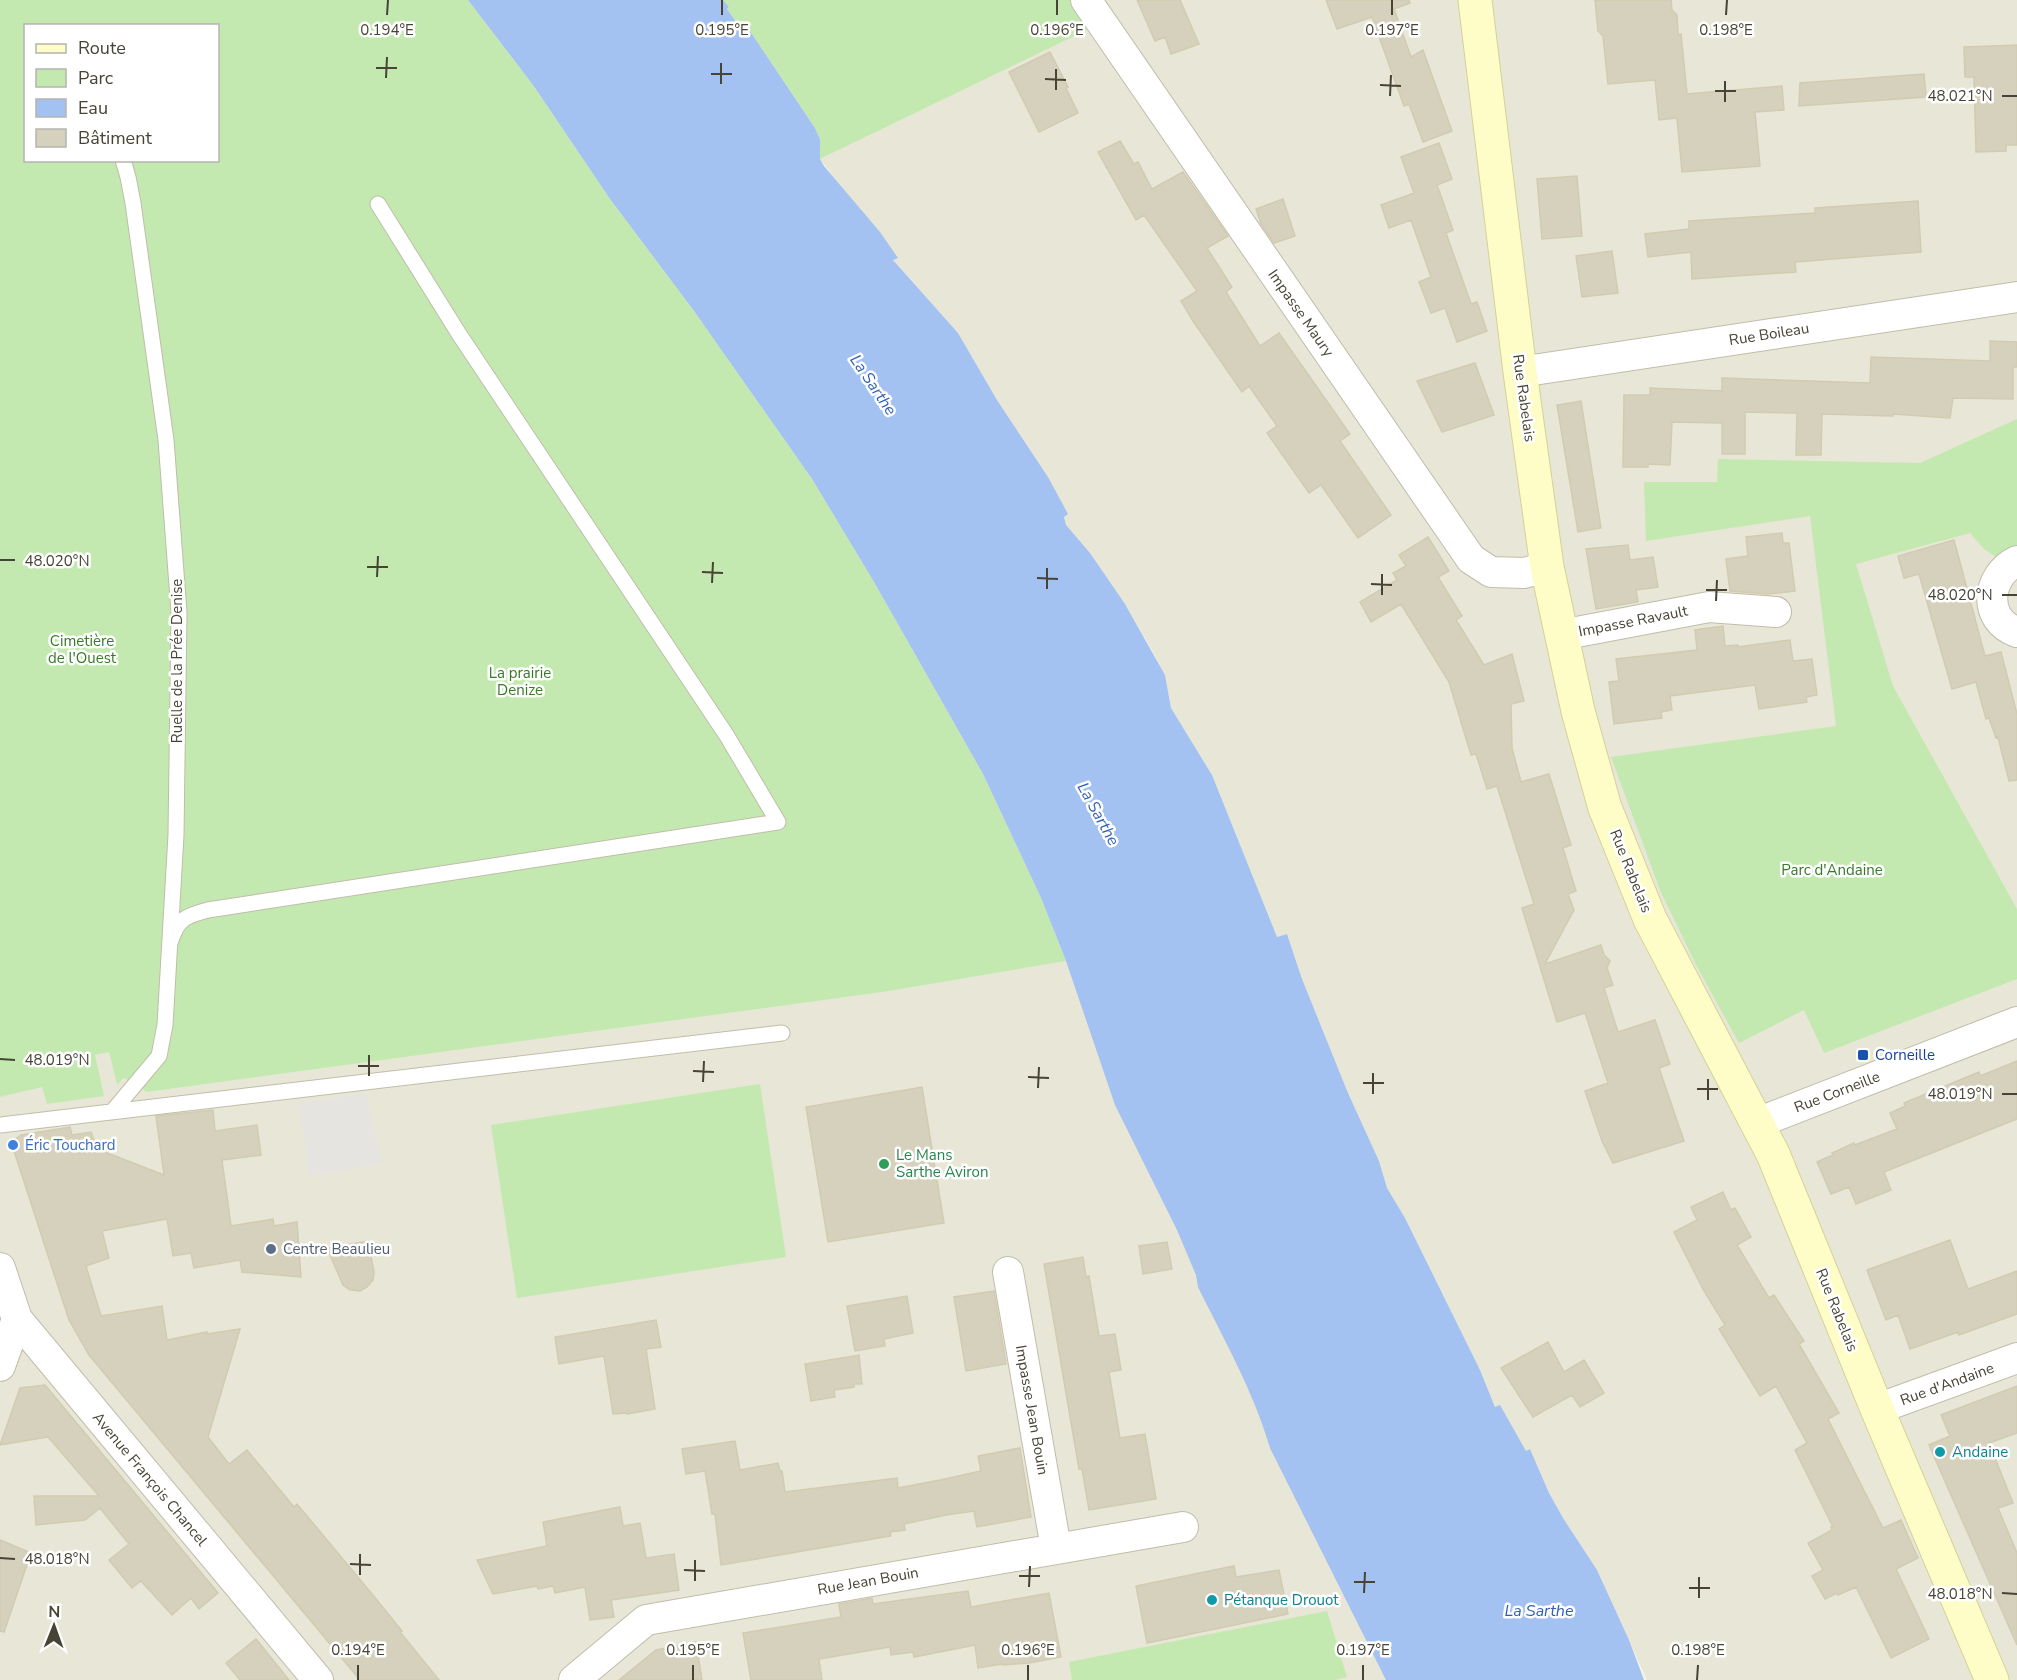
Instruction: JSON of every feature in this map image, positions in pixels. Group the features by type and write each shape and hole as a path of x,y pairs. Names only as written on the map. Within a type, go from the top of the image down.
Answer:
{"street":[{"name":"Impasse Maury","path":"1086,0 1471,559 1491,572 1524,573 1547,567"},
{"name":"Rue Rabelais","path":"1475,0 1520,372 1547,567 1578,711 1605,808 1650,919 1773,1154 1877,1409 1992,1680"},
{"name":"Rue Boileau","path":"1520,372 2017,297"},
{"path":"2017,561 2008,565 1999,574 1993,586 1992,598 2001,622 2017,632"},
{"name":"Impasse Ravault","path":"1561,635 1709,607 1776,612"},
{"name":"Rue Corneille","path":"1757,1123 2017,1022"},
{"name":"Avenue François Chancel","path":"0,1268 17,1319 318,1680"},
{"name":"Impasse Jean Bouin","path":"1008,1272 1056,1548"},
{"path":"0,1366 17,1319"},
{"name":"Rue d'Andaine","path":"1877,1409 2017,1358"},
{"name":"Rue Jean Bouin","path":"574,1680 646,1620 1183,1527"}],"lane":[{"name":"Ruelle de la Prée Denise","path":"112,1112 159,1056 165,1025 176,835 179,612 166,440 133,203 124,162"},
{"path":"170,944 174,928 193,914 208,910 778,822 727,736 459,334 378,204"},
{"path":"0,1125 782,1033"}],"shaded area":[{"path":"1086,0 2017,0 2017,1680 1647,1680 1597,1570 1549,1493 1530,1449 1526,1451 1500,1406 1495,1407 1480,1370 1405,1218 1387,1188 1379,1161 1348,1093 1302,979 1287,934 1277,937 1212,775 1171,708 1165,675 1152,650 1125,604 1090,553 1066,525 1064,517 1067,514 1048,477 997,400 958,333 893,260 897,258 820,159 1086,30 1071,6"},
{"path":"1175,940 1500,1680 0,1680 0,1097 42,1086 103,1096 95,1055 109,1052 117,1085 124,1078 147,1092 883,992"},
{"path":"366,1094 382,1164 310,1176 299,1103"}],"green space":[{"name":"La prairie Denize","path":"0,0 468,0 533,85 610,199 694,311 812,479 874,582 983,774 1041,898 1066,961 883,992 147,1092 124,1078 117,1085 109,1052 95,1055 104,1096 47,1104 42,1087 0,1097"},
{"path":"723,0 1086,0 1072,6 1087,30 820,159 820,139 815,128 750,31 744,35"},
{"name":"Parc d'Andaine","path":"2017,419 2017,555 2001,560 1984,549 1970,533 1856,564 1893,686 2017,909 2017,979 1824,1053 1804,1010 1739,1043 1695,963 1660,890 1611,757 1836,726 1810,516 1646,541 1644,482 1717,482 1718,459 1920,463"},
{"path":"760,1084 786,1257 517,1298 491,1125"},
{"path":"1327,1611 1347,1677 1334,1680 1072,1680 1069,1662"}],"water":[{"name":"La Sarthe","path":"468,0 723,0 744,34 750,31 815,128 820,139 820,159 824,166 880,232 898,258 893,260 958,333 997,400 1048,477 1068,514 1064,517 1066,525 1090,553 1125,604 1165,675 1171,708 1212,775 1277,937 1287,934 1302,979 1348,1093 1379,1161 1387,1188 1405,1218 1480,1370 1495,1407 1500,1405 1526,1451 1530,1449 1549,1493 1597,1570 1629,1640 1644,1680 1386,1680 1270,1448 1247,1386 1198,1287 1196,1275 1177,1230 1115,1105 1066,961 1041,898 983,774 874,582 812,479 694,311 610,199 533,85"}],"building":[{"path":"1137,0 1180,0 1199,44 1171,54 1165,37 1155,41"},
{"path":"1326,0 1409,0 1410,3 1394,9 1411,57 1423,50 1452,131 1423,142 1409,104 1404,106 1372,17 1337,29"},
{"path":"1595,0 1671,0 1672,10 1677,15 1678,35 1681,34 1687,94 1782,86 1784,110 1755,112 1760,166 1682,172 1677,118 1659,120 1655,80 1608,84 1603,36 1598,31"},
{"path":"2017,45 2017,145 2006,145 2006,151 1976,152 1974,77 1965,77 1964,47"},
{"path":"1050,52 1078,113 1039,132 1009,72"},
{"path":"1924,74 1926,97 1799,106 1800,83"},
{"path":"1120,141 1134,164 1138,162 1152,189 1183,172 1228,236 1207,248 1232,287 1226,292 1260,346 1279,333 1350,434 1340,441 1391,515 1358,538 1321,485 1309,493 1267,433 1277,426 1249,386 1242,392 1181,301 1197,291 1144,215 1136,220 1098,152"},
{"path":"1439,143 1452,179 1437,185 1453,230 1446,233 1471,304 1477,302 1487,331 1457,342 1445,308 1431,313 1419,282 1431,277 1411,220 1389,228 1381,205 1414,193 1401,157"},
{"path":"1577,176 1582,236 1542,239 1537,179"},
{"path":"1283,199 1295,236 1274,243 1261,224 1256,209"},
{"path":"1918,201 1921,252 1795,262 1796,272 1692,279 1691,252 1648,257 1645,234 1689,229 1689,221 1815,213 1815,208"},
{"path":"1612,251 1618,293 1582,297 1576,256"},
{"path":"1990,341 2017,342 2017,367 2013,367 2013,399 1953,398 1950,418 1893,414 1893,416 1822,414 1821,455 1796,455 1797,413 1745,412 1745,454 1722,454 1722,423 1672,422 1670,465 1648,464 1648,467 1623,467 1624,395 1650,395 1650,388 1722,391 1722,378 1870,383 1871,357 1990,361"},
{"path":"1475,363 1494,415 1442,432 1417,381"},
{"path":"1581,401 1601,528 1578,532 1557,405"},
{"path":"1782,533 1783,543 1789,543 1795,591 1768,594 1730,591 1726,559 1748,556 1746,537"},
{"path":"1428,537 1449,571 1438,577 1462,616 1456,620 1484,665 1512,654 1524,701 1511,704 1512,748 1521,782 1549,774 1571,845 1563,848 1576,891 1568,894 1574,910 1545,964 1601,945 1604,955 1610,961 1607,968 1613,985 1604,988 1618,1032 1655,1020 1670,1064 1659,1068 1684,1141 1613,1163 1602,1141 1585,1091 1608,1083 1585,1013 1557,1022 1522,908 1534,904 1497,786 1487,789 1476,754 1471,755 1449,682 1401,604 1371,622 1360,602 1397,580 1393,573 1406,566 1399,555"},
{"path":"1954,540 1985,656 2001,652 2017,714 2017,780 2009,781 1998,737 1996,738 1989,718 1986,719 1976,682 1952,689 1919,574 1904,578 1898,556"},
{"path":"1628,545 1630,560 1653,557 1658,587 1636,590 1638,602 1596,609 1586,549"},
{"path":"1723,626 1725,646 1738,645 1738,647 1790,640 1793,661 1812,659 1817,695 1806,697 1807,702 1759,709 1755,685 1670,696 1672,710 1661,712 1662,718 1614,724 1609,682 1619,681 1616,659 1697,650 1695,630"},
{"path":"2017,1061 2017,1119 1884,1172 1891,1190 1856,1204 1849,1187 1831,1194 1817,1162 1854,1143 1855,1145 1897,1129 1890,1113 1905,1106 1904,1103 1979,1072 1980,1076"},
{"path":"922,1087 944,1223 828,1242 806,1107"},
{"path":"213,1110 215,1131 257,1125 261,1155 222,1160 231,1226 273,1219 274,1226 297,1222 301,1277 242,1272 240,1260 194,1268 191,1253 173,1256 167,1219 102,1231 109,1258 86,1266 101,1316 162,1306 167,1340 207,1332 207,1334 240,1329 208,1437 229,1464 247,1450 294,1507 297,1504 402,1631 400,1632 439,1680 360,1680 89,1355 69,1320 13,1148 13,1141 21,1135 70,1127 72,1135 91,1132 97,1149 164,1175 156,1116"},
{"path":"1723,1192 1731,1210 1735,1208 1751,1237 1737,1245 1769,1298 1774,1295 1804,1341 1799,1344 1839,1413 1828,1419 1883,1528 1901,1520 1918,1558 1896,1569 1929,1639 1891,1658 1856,1587 1825,1599 1812,1576 1823,1570 1808,1543 1832,1530 1831,1527 1833,1527 1795,1450 1807,1443 1776,1386 1760,1396 1719,1329 1725,1325 1704,1291 1674,1232 1697,1220 1691,1207"},
{"path":"1950,1240 1968,1289 2017,1271 2017,1314 1959,1335 1958,1332 1910,1349 1898,1315 1886,1320 1867,1270"},
{"path":"368,1241 374,1272 373,1280 360,1291 350,1290 343,1285 327,1248"},
{"path":"1167,1242 1172,1269 1143,1274 1139,1246"},
{"path":"1083,1257 1086,1277 1089,1276 1099,1336 1115,1334 1121,1370 1109,1372 1120,1438 1145,1434 1156,1499 1089,1510 1082,1469 1079,1469 1044,1264"},
{"path":"994,1291 1006,1364 966,1371 954,1297"},
{"path":"907,1296 913,1333 884,1339 885,1346 855,1351 847,1306"},
{"path":"656,1320 661,1347 646,1349 655,1409 613,1414 604,1356 559,1364 555,1337"},
{"path":"1548,1342 1564,1372 1584,1360 1604,1393 1580,1407 1572,1395 1533,1417 1501,1368"},
{"path":"859,1355 862,1384 834,1390 835,1397 811,1401 805,1364"},
{"path":"45,1385 218,1593 199,1609 191,1598 172,1615 141,1581 132,1588 109,1560 129,1544 100,1508 85,1520 36,1525 34,1496 99,1496 48,1437 0,1445 20,1388"},
{"path":"2017,1386 2017,1433 1989,1443 2013,1503 1998,1508 2017,1553 2017,1645 1929,1445 1950,1436 1941,1415"},
{"path":"735,1441 740,1470 778,1463 782,1471 785,1492 897,1478 898,1488 981,1471 978,1456 1020,1448 1031,1517 977,1527 974,1511 946,1515 904,1524 905,1530 890,1532 891,1536 721,1565 715,1514 712,1514 705,1471 686,1474 682,1449"},
{"path":"620,1507 623,1526 640,1523 646,1558 674,1554 679,1590 611,1600 614,1617 590,1620 585,1587 555,1593 553,1586 538,1589 537,1586 493,1594 477,1560 547,1546 543,1522"},
{"path":"0,1540 31,1553 4,1632 0,1631"},
{"name":"Pétanque Drouot","path":"1234,1566 1236,1577 1279,1570 1288,1614 1147,1643 1136,1586"},
{"path":"968,1591 971,1607 1049,1593 1061,1657 978,1668 975,1645 914,1657 913,1652 891,1655 890,1647 819,1659 822,1680 751,1680 743,1633 841,1617 839,1604 872,1598 873,1604"},
{"path":"256,1639 289,1680 240,1680 226,1663"},
{"path":"696,1642 702,1680 619,1680 656,1650"}],"place":[{"name":"Corneille","path":"1863,1055"},
{"name":"Éric Touchard","path":"13,1145"},
{"name":"Le Mans Sarthe Aviron","path":"884,1164"},
{"name":"Centre Beaulieu","path":"271,1249"},
{"name":"Andaine","path":"1940,1452"},
{"name":"Pétanque Drouot","path":"1212,1600"}],"park label":[{"name":"Cimetière de l'Ouest","path":"82,650"}]}
